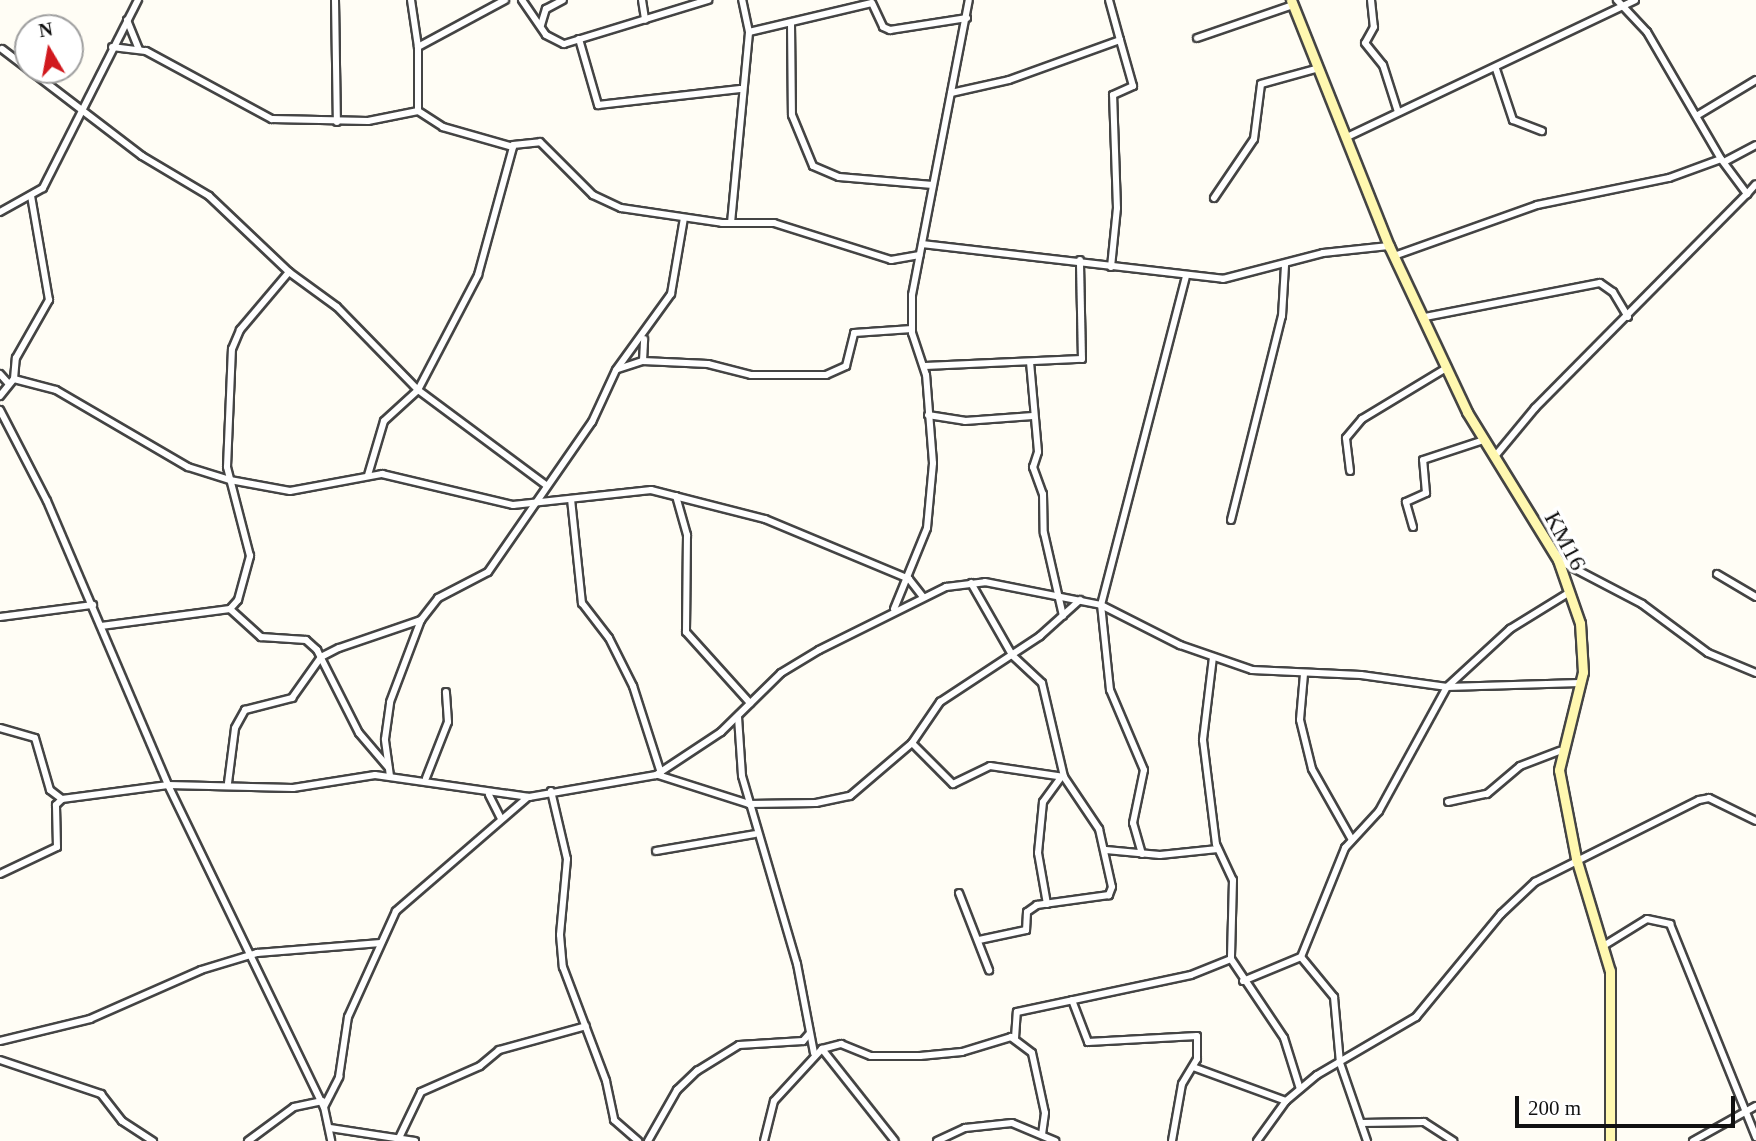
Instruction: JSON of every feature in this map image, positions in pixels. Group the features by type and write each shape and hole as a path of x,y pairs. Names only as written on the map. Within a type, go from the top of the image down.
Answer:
{"street":[{"path":"0,212 43,188 138,0"},
{"path":"335,0 337,122"},
{"path":"411,0 418,47 418,111"},
{"path":"418,47 505,0"},
{"path":"522,0 541,27 558,43 708,0"},
{"path":"541,27 543,12 563,0"},
{"path":"642,0 645,20"},
{"path":"731,223 740,89 748,32 742,0"},
{"path":"848,9 850,0"},
{"path":"894,609 909,579 930,509 933,463 925,366 912,329 920,255 969,0"},
{"path":"1110,0 1133,86 1113,95 1117,208 1111,267"},
{"path":"1371,0 1374,27 1365,43 1383,65 1398,112"},
{"path":"1617,0 1625,6 1698,115 1722,161 1747,194"},
{"path":"1345,138 1496,69 1635,0"},
{"path":"748,32 791,24 871,2 883,27 890,30 967,18"},
{"path":"1197,38 1292,3"},
{"name":"KM16","path":"1292,3 1316,69 1392,251 1484,440 1496,455 1558,560 1584,641 1580,683 1559,751 1576,858 1605,945 1612,1002 1610,1141"},
{"path":"127,20 139,49"},
{"path":"791,24 792,115 813,166 839,177 933,185"},
{"path":"579,39 598,105 740,89"},
{"path":"951,93 1009,80 1120,40"},
{"path":"112,47 139,49 266,118 337,122 418,111 451,130 513,145 540,142 607,204 684,218 731,223 774,223 891,260 920,255"},
{"path":"2,48 142,156 209,196 289,272 337,307 418,390 546,485"},
{"path":"1214,198 1254,139 1261,84 1316,69"},
{"path":"1496,69 1513,120 1542,131"},
{"path":"1698,115 1756,80"},
{"path":"368,475 384,421 418,390 478,275 505,190 513,145"},
{"path":"922,244 1080,260 1186,277 1241,277 1323,253 1392,251 1548,202 1669,178 1722,161 1756,145"},
{"path":"1496,455 1535,408 1628,317 1756,184"},
{"path":"0,396 12,381 16,358 49,300 31,196"},
{"path":"390,776 390,702 421,620 438,598 488,572 531,505 592,422 616,370 644,338 671,294 684,218"},
{"path":"925,366 1082,359 1080,260"},
{"path":"1231,520 1282,316 1285,264"},
{"path":"101,626 230,609 238,600 250,556 230,480 234,341 289,272"},
{"path":"1142,854 1133,823 1144,770 1110,690 1101,605 1186,277"},
{"path":"1425,317 1600,283 1613,292 1628,317"},
{"path":"616,370 643,361 708,364 751,375 826,375 846,366 853,333 912,329"},
{"path":"643,361 644,338"},
{"path":"1030,362 1038,452 1032,467 1043,494 1044,533 1063,616"},
{"path":"1350,471 1346,438 1362,419 1448,368"},
{"path":"0,374 12,381 56,390 188,467 230,480 290,491 368,475 414,480 488,502 531,505 636,489 752,514 909,579 923,597"},
{"path":"0,410 93,605 168,785 323,1104 333,1141 344,1134"},
{"path":"928,415 965,421 1033,416"},
{"path":"1413,527 1406,502 1426,493 1423,460 1484,440"},
{"path":"676,496 687,536 686,632 750,703"},
{"path":"571,499 582,603 609,638 633,686 659,774"},
{"path":"1558,560 1642,604 1708,653 1756,673"},
{"path":"1717,574 1756,597"},
{"path":"0,874 57,847 57,805 62,799 168,785 228,783 293,788 390,776 426,778 489,795 529,797 659,774 738,717 781,673 894,609 971,583 1003,582 1101,605 1213,657 1252,670 1361,675 1447,687 1580,683"},
{"path":"971,583 1012,655 1042,683 1062,777 1089,810 1106,850 1109,895 1047,904 1027,912 1026,930 979,940"},
{"path":"1243,981 1301,957 1352,840 1379,811 1447,687 1510,629 1570,592"},
{"path":"659,774 749,804 816,803 850,796 912,743 940,702 1012,655 1080,600"},
{"path":"0,617 93,605"},
{"path":"230,609 256,635 297,637 321,657 359,733 388,767"},
{"path":"228,783 242,715 292,698 321,657 421,620"},
{"path":"1213,657 1203,740 1218,849 1233,880 1231,959 1243,981 1284,1038 1300,1088"},
{"path":"1304,674 1300,720 1312,769 1352,840"},
{"path":"426,778 447,728 446,692"},
{"path":"738,717 738,750 755,834 797,964 806,1025 814,1053"},
{"path":"0,728 32,735 50,790 62,799"},
{"path":"912,743 953,784 990,766 1062,777"},
{"path":"1448,802 1487,794 1520,766 1559,751"},
{"path":"1047,904 1038,853 1043,802 1062,777"},
{"path":"551,792 568,874 560,953 586,1026 614,1120 638,1141"},
{"path":"489,795 500,817"},
{"path":"323,1104 340,1077 348,1017 396,911 414,891 465,853 500,817 529,797"},
{"path":"1257,1141 1286,1101 1300,1088 1406,1025 1517,898 1576,858 1699,800 1709,798 1756,821"},
{"path":"656,851 755,834"},
{"path":"1106,850 1142,854 1218,849"},
{"path":"959,893 989,970"},
{"path":"1605,945 1647,919 1670,924 1756,1137"},
{"path":"0,1041 90,1019 249,955 292,947 381,943"},
{"path":"1301,957 1334,998 1340,1063 1367,1141"},
{"path":"1015,1038 1017,1012 1191,975 1231,959"},
{"path":"1072,1000 1086,1041 1193,1034 1198,1039 1193,1067 1182,1084 1172,1141"},
{"path":"803,1041 806,1025"},
{"path":"399,1138 421,1092 480,1066 499,1050 586,1026"},
{"path":"648,1141 677,1090 697,1071 739,1045 803,1041 809,1034"},
{"path":"764,1141 775,1101 814,1053 822,1049 841,1044 876,1056 920,1056 1015,1038"},
{"path":"1015,1038 1032,1053 1045,1114 1042,1134"},
{"path":"822,1049 895,1141"},
{"path":"0,1060 101,1094 122,1121 153,1141"},
{"path":"1193,1067 1286,1101"},
{"path":"248,1141 294,1107 323,1104"},
{"path":"1693,1141 1756,1107"},
{"path":"1361,1123 1424,1122 1453,1141"},
{"path":"937,1141 951,1131 1002,1124 1024,1124 1055,1141"},
{"path":"330,1128 344,1134 415,1141"}]}
